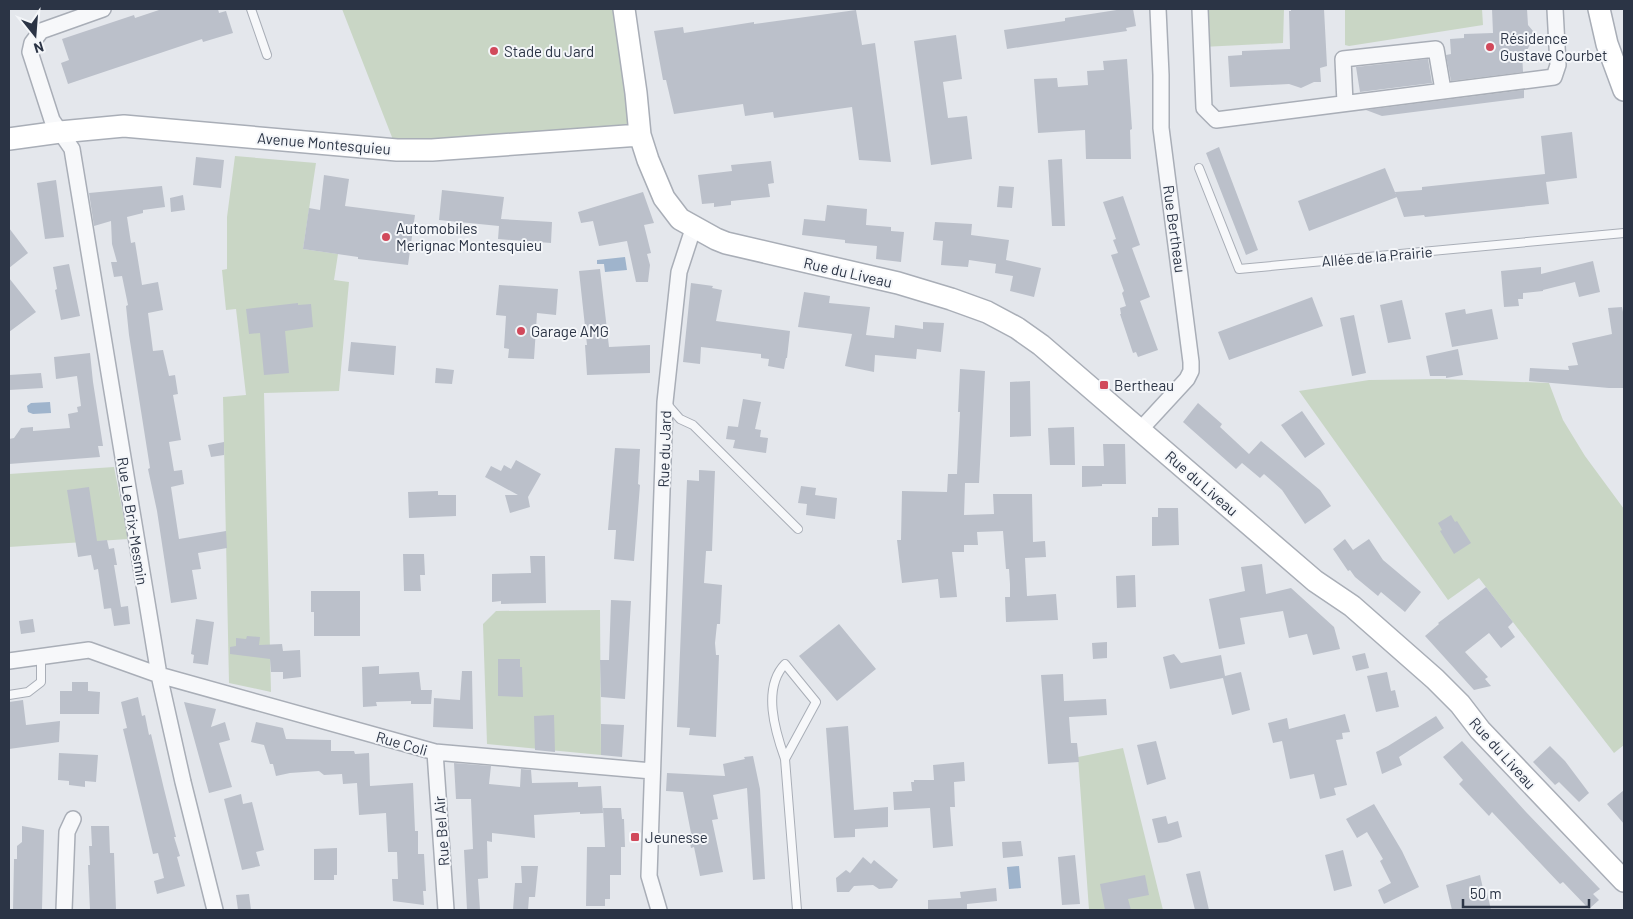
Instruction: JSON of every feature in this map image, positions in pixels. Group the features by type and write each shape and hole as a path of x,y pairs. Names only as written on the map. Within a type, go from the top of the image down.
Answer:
{"street":[{"name":"Rue Le Brix-Mesmin","path":"103,9 41,31 32,43 31,58 52,120 72,149 159,674 183,782 215,910"},
{"path":"624,9 640,134 648,160 664,198 672,210 680,219 694,226"},
{"name":"Rue Bertheau","path":"1140,430 1187,379 1191,362 1161,128 1162,75 1158,9"},
{"path":"1200,9 1204,108 1216,120 1554,77 1558,65 1555,9"},
{"path":"1599,9 1607,44 1624,90"},
{"path":"1345,103 1343,60 1436,49 1443,90"},
{"name":"Avenue Montesquieu","path":"9,138 124,126 405,150 432,150 640,134"},
{"name":"Rue du Liveau","path":"694,226 726,243 898,284 987,312 1017,328 1042,345 1315,581 1352,606 1435,679 1460,704 1480,730 1624,881"},
{"name":"Rue du Jard","path":"659,910 649,876 665,402 679,272 694,226"},
{"name":"Rue Coli","path":"9,661 89,650 159,674 435,752 652,771"},
{"name":"Rue Bel Air","path":"435,752 446,910"},
{"path":"64,910 67,832 73,818"}],"lane":[{"path":"251,9 267,55"},
{"name":"Allée de la Prairie","path":"1199,168 1239,269 1624,233"},
{"path":"665,402 680,419 693,425 798,529"},
{"path":"9,695 28,692 41,682 41,656"},
{"path":"785,759 816,702 785,664 779,670 772,700 777,739 785,759 796,910"}],"green space":[{"name":"Stade du Jard","path":"342,9 624,9 640,135 397,150"},
{"path":"1200,9 1284,9 1283,43 1202,47"},
{"path":"1345,9 1482,9 1483,25 1349,46 1345,45"},
{"path":"235,156 316,163 303,249 338,254 334,280 349,282 339,391 264,393 271,692 229,683 223,397 246,395 236,309 226,310 222,270 227,269 227,217"},
{"path":"1440,379 1549,383 1563,420 1585,456 1624,509 1624,745 1614,753 1479,578 1448,600 1299,391 1369,380"},
{"path":"114,467 128,539 9,547 9,474"},
{"path":"600,610 601,755 487,744 483,624 496,611"},
{"path":"1123,748 1163,910 1089,910 1078,757"}],"water":[{"path":"625,257 627,270 605,272 604,264 597,264 597,260"},
{"path":"50,402 51,413 33,414 28,412 27,406 31,403"},
{"path":"1019,866 1021,888 1009,889 1007,867"}],"building":[{"path":"162,9 218,9 219,13 226,11 233,33 203,42 202,39 68,84 61,63 69,60 62,39 134,15 135,18"},
{"path":"1133,9 1136,26 1126,28 1127,31 1007,49 1004,30 1065,21 1065,18"},
{"path":"1291,9 1324,9 1327,66 1320,68 1321,82 1314,82 1301,88 1289,84 1230,87 1228,56 1242,55 1242,51 1290,49 1289,11"},
{"name":"Résidence Gustave Courbet","path":"1492,9 1527,9 1528,25 1535,36 1526,52 1522,52 1523,72 1451,81 1446,55 1451,54 1450,39 1464,38 1464,34 1493,33"},
{"path":"856,10 862,45 875,43 891,162 859,160 852,107 774,118 773,112 745,116 743,104 674,114 666,80 663,80 654,31 683,27 684,33 754,22 754,24"},
{"path":"956,35 962,79 943,82 948,118 967,116 972,159 931,165 914,41"},
{"path":"1127,59 1132,129 1130,130 1131,159 1086,159 1085,130 1038,133 1034,79 1057,78 1058,87 1088,85 1087,71 1104,70 1103,61"},
{"path":"1428,59 1432,83 1360,92 1356,67"},
{"path":"1524,90 1524,98 1382,116 1366,110"},
{"path":"1572,132 1577,178 1546,182 1549,204 1425,217 1424,215 1404,217 1395,192 1422,190 1422,187 1545,174 1541,136"},
{"path":"1219,147 1258,250 1246,255 1206,153"},
{"path":"196,157 224,160 221,188 193,185"},
{"path":"1062,159 1065,226 1052,226 1048,160"},
{"path":"771,161 774,183 768,184 770,197 731,201 731,205 714,207 714,203 702,204 698,175 732,171 731,165"},
{"path":"1385,168 1397,197 1309,231 1298,201"},
{"path":"324,175 349,179 345,206 415,215 408,265 358,259 358,257 303,249 309,208 320,210"},
{"path":"56,180 64,237 45,239 37,183"},
{"path":"162,186 165,207 143,210 143,213 127,217 131,243 135,242 142,285 158,282 163,310 148,313 153,351 163,350 169,376 175,375 178,394 173,395 181,440 169,442 174,471 182,470 184,484 171,487 179,539 226,531 227,548 198,553 201,569 192,570 197,599 171,603 157,511 148,469 150,468 129,335 126,306 128,305 122,276 114,277 111,262 117,262 112,244 111,221 94,226 89,193"},
{"path":"999,186 1014,187 1012,208 997,207"},
{"path":"442,190 504,197 501,219 552,222 551,243 498,239 499,226 439,220"},
{"path":"643,192 654,223 644,225 651,253 647,254 650,265 648,282 636,282 627,241 599,246 593,221 581,223 578,212"},
{"path":"183,195 185,210 171,212 170,198"},
{"path":"1123,196 1140,245 1132,248 1150,297 1140,301 1158,350 1138,357 1136,352 1133,353 1120,314 1120,308 1126,306 1122,293 1124,291 1111,255 1118,253 1113,240 1116,239 1103,202"},
{"path":"827,205 867,209 866,225 891,227 891,231 904,232 901,262 876,259 877,246 845,243 845,240 802,235 804,219 825,221"},
{"path":"935,222 972,224 971,235 1009,240 1006,260 1041,268 1034,297 1010,291 1013,276 995,273 996,264 969,260 968,267 941,265 943,241 933,240"},
{"path":"9,228 28,253 9,268"},
{"path":"1593,261 1600,292 1579,297 1575,282 1543,291 1523,293 1523,299 1518,299 1519,306 1504,307 1501,271 1541,267 1541,274"},
{"path":"69,264 80,316 61,320 53,267"},
{"path":"600,269 609,347 650,345 650,373 587,375 585,345 587,345 579,271"},
{"path":"9,278 36,312 9,332"},
{"path":"691,283 713,286 712,288 722,290 716,321 790,331 784,369 768,366 769,359 761,358 761,354 701,347 700,364 683,362"},
{"name":"Garage AMG","path":"499,285 558,289 556,315 537,313 534,359 508,358 509,349 504,348 506,316 496,315"},
{"path":"804,292 830,296 829,303 870,307 866,335 894,338 895,325 923,329 923,322 944,323 941,352 917,349 916,359 875,355 874,372 845,366 852,334 798,327"},
{"path":"1312,297 1323,326 1229,360 1218,332"},
{"path":"1402,300 1411,339 1388,343 1380,305"},
{"path":"298,303 298,305 311,304 313,327 285,331 289,373 264,375 260,333 249,334 246,309"},
{"path":"1622,307 1624,317 1624,388 1529,381 1530,368 1569,370 1568,366 1578,365 1572,343 1612,334 1608,308"},
{"path":"1465,309 1466,314 1492,309 1498,339 1452,347 1445,313"},
{"path":"1354,315 1366,373 1352,376 1340,318"},
{"path":"351,342 396,346 394,375 348,371"},
{"path":"1458,349 1463,375 1446,378 1446,376 1430,376 1426,356"},
{"path":"90,353 103,446 98,446 100,457 9,464 9,439 14,438 21,428 33,427 33,431 70,428 68,414 78,412 77,407 81,406 77,376 56,379 54,357"},
{"path":"436,368 454,370 452,384 435,383"},
{"path":"960,369 985,371 979,483 965,483 964,515 994,514 993,494 1032,494 1033,542 1045,541 1046,557 1025,558 1027,596 1056,594 1058,620 1006,622 1005,597 1010,597 1010,584 1009,569 1006,569 1003,531 977,532 978,545 964,545 964,552 952,552 957,597 940,598 938,579 902,583 897,540 901,540 902,491 947,492 948,474 957,474"},
{"path":"41,373 43,388 9,390 9,375"},
{"path":"1030,381 1031,436 1010,437 1010,382"},
{"path":"743,399 761,402 755,429 761,430 760,437 768,438 766,453 733,448 735,440 726,439 728,426 738,427"},
{"path":"1198,403 1222,424 1220,427 1249,454 1261,441 1320,490 1331,506 1305,524 1282,490 1264,474 1260,478 1242,463 1236,469 1183,422"},
{"path":"1302,411 1325,444 1305,458 1281,425"},
{"path":"1074,427 1075,465 1050,465 1048,428"},
{"path":"224,442 224,455 211,457 208,445"},
{"path":"1103,444 1125,444 1126,484 1102,484 1102,486 1082,487 1082,466 1104,466"},
{"path":"615,448 640,449 638,484 640,485 634,561 614,559 616,530 608,530"},
{"path":"516,460 541,474 528,497 530,507 510,513 505,495 518,495 485,477 491,466 501,471 504,465 511,469"},
{"path":"699,470 715,471 712,551 706,551 704,583 722,585 720,624 717,624 715,643 716,655 719,655 716,737 689,735 690,728 677,727 687,480 699,481"},
{"path":"801,486 816,488 815,495 837,498 835,519 806,515 807,504 798,503"},
{"path":"89,487 97,541 107,540 109,549 114,548 117,565 114,565 121,607 128,606 130,624 114,626 111,608 104,609 98,569 94,570 91,555 78,557 67,490"},
{"path":"438,491 438,495 456,495 456,516 409,518 408,492"},
{"path":"1158,508 1178,508 1179,545 1152,546 1152,517 1158,517"},
{"path":"1451,515 1471,543 1454,554 1440,531 1442,530 1438,523"},
{"path":"1345,539 1353,550 1369,539 1383,560 1421,592 1405,612 1381,592 1378,596 1355,577 1350,570 1348,571 1333,549"},
{"path":"403,554 424,554 425,575 420,575 421,591 404,591"},
{"path":"530,556 545,556 546,603 501,604 501,601 492,602 492,574 531,573"},
{"path":"1262,564 1266,594 1291,588 1334,627 1340,649 1313,655 1307,634 1289,638 1283,611 1240,618 1245,644 1219,649 1209,599 1245,591 1241,567"},
{"path":"1135,575 1136,607 1117,608 1116,576"},
{"path":"1486,587 1513,622 1508,627 1515,637 1501,648 1489,633 1465,652 1488,677 1485,679 1491,686 1474,690 1425,636 1438,623"},
{"path":"311,591 360,591 360,636 314,636 314,612 311,612"},
{"path":"611,600 631,601 625,699 601,697 600,660 609,660"},
{"path":"33,619 35,632 21,634 19,621"},
{"path":"196,619 214,622 208,665 193,663 194,655 191,654"},
{"path":"839,624 876,669 837,701 799,656"},
{"path":"247,636 260,637 259,645 282,644 283,651 300,650 301,677 283,679 283,672 271,672 270,659 230,654 230,647 236,646 236,638 246,639"},
{"path":"1107,642 1107,658 1093,659 1092,643"},
{"path":"1365,653 1369,668 1356,671 1352,656"},
{"path":"1174,654 1181,663 1221,655 1225,676 1241,672 1250,710 1232,715 1223,678 1170,689 1163,657"},
{"path":"498,659 520,659 523,697 498,696"},
{"path":"379,666 379,674 419,672 421,690 432,690 431,704 411,704 411,701 376,702 377,706 363,707 362,667"},
{"path":"462,671 472,671 473,729 433,727 434,698 460,700"},
{"path":"1387,672 1391,691 1395,690 1399,707 1376,712 1367,676"},
{"path":"1063,674 1064,701 1106,699 1107,715 1069,717 1071,743 1077,743 1079,762 1048,764 1041,675"},
{"path":"72,682 88,682 88,691 100,692 99,714 60,714 60,691 72,691"},
{"path":"138,697 142,716 145,715 149,735 151,734 176,837 174,837 180,856 177,857 185,886 157,894 154,881 164,878 158,853 153,854 123,729 127,728 121,702"},
{"path":"23,700 26,725 60,721 59,742 9,749 9,702"},
{"path":"184,702 216,709 211,727 225,722 230,740 219,743 232,787 209,793"},
{"path":"1345,714 1350,732 1342,733 1343,739 1336,740 1347,785 1334,788 1336,795 1320,799 1314,774 1290,779 1282,741 1273,743 1268,723 1287,718 1289,729"},
{"path":"554,715 555,752 535,750 534,716"},
{"path":"1436,716 1444,728 1399,757 1402,765 1382,774 1376,752"},
{"path":"256,722 283,728 286,739 331,740 331,751 354,751 355,754 369,753 370,786 413,783 415,831 418,831 418,854 424,854 426,891 423,891 424,905 393,901 392,879 398,879 397,852 388,852 386,813 359,815 357,783 343,784 342,774 324,775 319,771 276,776 273,764 270,764 264,745 251,742"},
{"path":"601,724 624,725 622,757 601,755"},
{"path":"848,726 854,810 888,807 888,827 855,829 855,837 834,838 826,728"},
{"path":"1156,741 1166,779 1147,785 1137,745"},
{"path":"1462,741 1526,812 1600,889 1593,894 1599,900 1589,909 1563,882 1560,884 1492,812 1489,816 1459,784 1463,780 1443,757"},
{"path":"1550,746 1565,761 1589,793 1579,802 1559,782 1555,785 1533,762"},
{"path":"59,753 98,755 96,782 85,781 85,787 69,785 69,781 58,780"},
{"path":"753,756 760,789 765,879 753,880 747,788 713,795 718,819 712,820 723,872 700,876 694,847 691,848 688,833 691,833 683,792 666,791 667,773 725,776 723,764"},
{"path":"964,762 965,781 954,782 955,807 950,807 953,846 933,848 930,808 894,810 893,792 912,791 911,782 914,782 914,780 934,780 933,765"},
{"path":"454,763 491,766 489,784 520,787 521,769 531,770 532,783 578,782 578,787 601,786 603,813 580,814 580,812 534,815 535,838 492,833 492,842 487,841 488,878 478,879 480,910 467,910 464,850 473,849 471,799 456,799"},
{"path":"1624,790 1624,824 1607,804"},
{"path":"241,794 243,804 252,802 264,850 256,852 260,866 242,870 224,799"},
{"path":"1374,804 1402,851 1419,887 1384,904 1378,890 1391,883 1380,861 1383,859 1367,832 1357,838 1346,819"},
{"path":"603,808 621,808 622,819 624,819 625,847 621,847 621,875 610,875 610,899 605,899 605,906 586,906 587,847 605,847"},
{"path":"1166,816 1168,824 1178,821 1182,837 1158,843 1152,819"},
{"path":"22,826 44,830 42,909 13,910 14,859 17,859 17,846 22,842"},
{"path":"91,826 109,826 110,853 114,853 116,910 90,910 88,865 90,865 89,846 92,846"},
{"path":"1021,841 1023,856 1003,858 1002,842"},
{"path":"337,848 337,875 334,875 334,880 314,880 314,849"},
{"path":"1343,850 1352,886 1334,891 1325,855"},
{"path":"1075,855 1080,904 1062,905 1058,857"},
{"path":"863,857 871,864 874,860 898,880 892,888 879,889 873,885 854,886 849,892 837,892 836,878 846,870 850,873"},
{"path":"521,866 538,866 535,897 529,897 528,910 513,910 515,883 522,883"},
{"path":"1200,871 1209,910 1195,910 1186,874"},
{"path":"1145,875 1149,895 1128,899 1131,910 1105,910 1100,884"},
{"path":"1480,875 1484,893 1487,892 1491,910 1452,910 1446,885"},
{"path":"996,888 997,901 967,904 967,910 928,910 928,900 961,898 960,892"},
{"path":"249,894 251,910 238,910 236,895"}],"place":[{"name":"Résidence Gustave Courbet","path":"1490,47"},
{"name":"Stade du Jard","path":"494,51"},
{"name":"Automobiles Merignac Montesquieu","path":"386,237"},
{"name":"Garage AMG","path":"521,331"},
{"name":"Bertheau","path":"1104,385"},
{"name":"Jeunesse","path":"635,837"}]}
